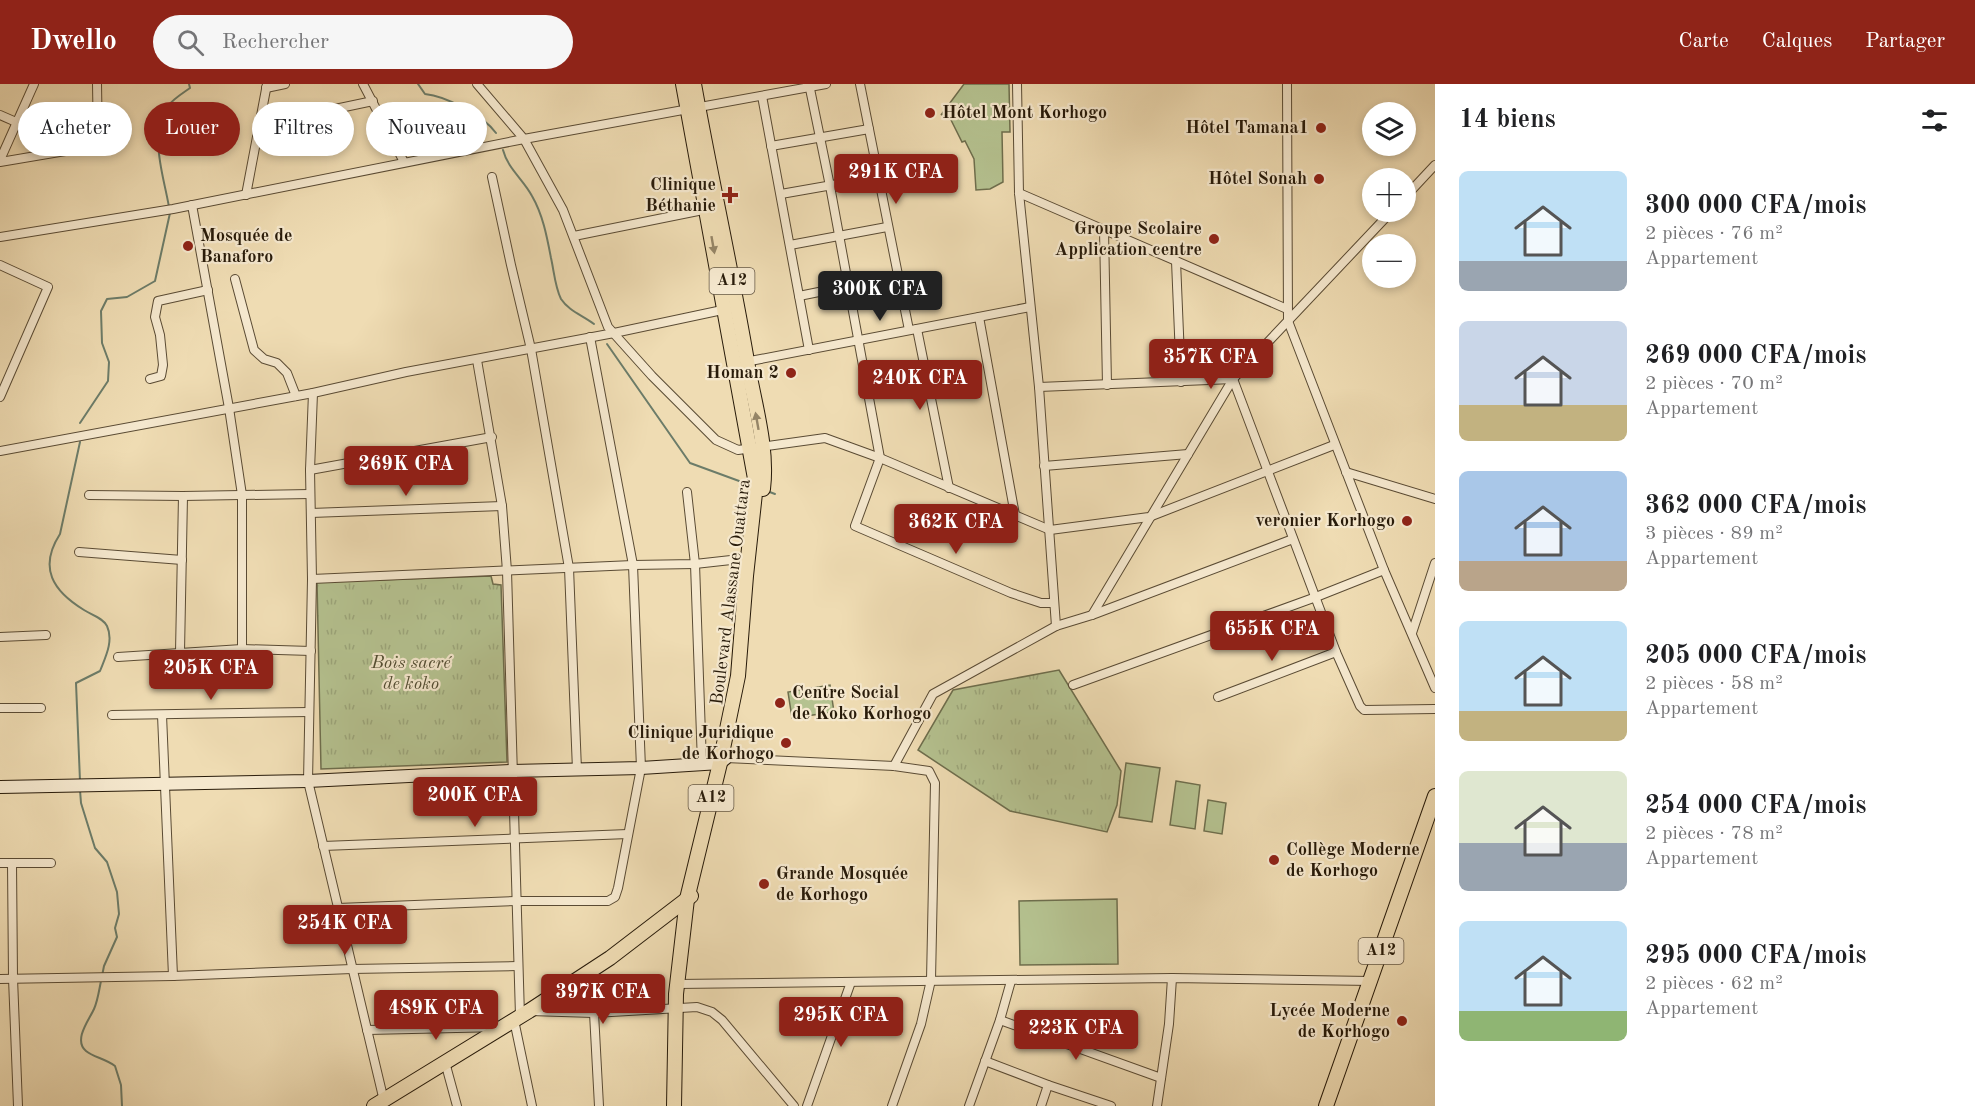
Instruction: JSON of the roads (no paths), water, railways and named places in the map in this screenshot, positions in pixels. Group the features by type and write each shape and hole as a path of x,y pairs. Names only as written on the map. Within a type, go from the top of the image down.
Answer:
{"main road":[{"name":"Boulevard Alassane Ouattara","path":"674,1106 679,1007 691,896 723,761 738,676 761,487 741,363 693,109 683,84"},
{"name":"Boulevard Alassane Ouattara","path":"693,109 694,84"},
{"name":"A12","path":"1326,1106 1435,796"},
{"path":"378,1104 610,958 691,896"},
{"name":"Boulevard Alassane Ouattara","path":"679,1007 681,1106"}],"street":[{"path":"0,161 34,84"},
{"path":"0,161 95,146 98,143 98,84"},
{"path":"263,102 266,86 285,84"},
{"path":"363,84 404,162"},
{"path":"477,84 524,139 563,210 596,301 608,327 652,376 716,440 738,450 825,438 880,458 1050,530 1149,517 1334,445"},
{"path":"0,237 173,209 524,139 826,84"},
{"path":"860,84 898,276 913,329 949,488"},
{"path":"1017,84 1019,193 1039,387 1056,626"},
{"path":"1287,84 1288,321 1384,570 1435,688"},
{"path":"809,86 840,236 880,458 855,526 1011,593 1041,603 1054,603"},
{"path":"762,96 809,350"},
{"path":"354,105 373,101"},
{"path":"0,114 16,122"},
{"path":"771,146 869,129"},
{"path":"246,195 253,156"},
{"path":"1416,185 1435,165"},
{"path":"492,177 531,348 569,568 577,770"},
{"path":"781,194 878,177"},
{"path":"1019,193 1287,309"},
{"path":"192,205 229,408 242,495 242,649"},
{"path":"574,236 712,209"},
{"path":"1092,615 1233,379 1382,222"},
{"path":"790,244 888,227"},
{"path":"1104,230 1107,385"},
{"path":"1176,261 1181,382"},
{"path":"0,265 48,287 0,397"},
{"path":"799,296 898,276"},
{"path":"235,279 254,350 264,359 277,363 287,373 296,396"},
{"path":"150,379 161,376 163,365 160,335 155,317 158,301 208,291"},
{"path":"741,363 1030,307"},
{"path":"0,451 313,393 406,372 477,360 731,308"},
{"path":"980,317 1015,515"},
{"path":"338,908 516,901 608,901 615,897 640,768 633,565 591,337"},
{"path":"477,360 502,506 507,571 517,1018 532,1106"},
{"path":"1039,387 1233,379"},
{"path":"1233,379 1336,652 1360,706 1364,710 1435,709"},
{"path":"313,393 310,470 312,579 308,781 367,1030 378,1104"},
{"path":"310,470 492,437"},
{"path":"1044,466 1188,454"},
{"path":"1347,472 1435,500"},
{"path":"687,492 695,564 702,764"},
{"path":"89,495 310,494"},
{"path":"180,652 183,496"},
{"path":"311,513 502,506"},
{"path":"894,766 933,694 1056,626 1092,615 1293,539"},
{"path":"79,552 182,560"},
{"path":"312,579 695,564 751,556"},
{"path":"1412,633 1435,563"},
{"path":"1073,685 1384,570"},
{"path":"0,637 46,635"},
{"path":"118,657 242,649 311,651"},
{"path":"1218,697 1336,652"},
{"path":"0,708 41,708"},
{"path":"112,715 309,712"},
{"path":"162,715 173,976"},
{"path":"0,787 308,781 512,771 640,768 723,761 894,766 929,771 935,783 931,980 921,1024 892,1106"},
{"path":"323,846 628,834"},
{"path":"0,863 51,863"},
{"path":"12,863 13,978 18,1106"},
{"path":"0,979 517,966"},
{"path":"1157,1106 1169,1024 1172,978"},
{"path":"681,984 1172,978 1371,981"},
{"path":"969,1106 1000,1020 1011,981"},
{"path":"807,1106 851,982"},
{"path":"367,1030 697,1007 712,1012 722,1020 794,1106"},
{"path":"594,1013 599,1106"},
{"path":"1000,1020 1161,1078"},
{"path":"985,1061 1111,1106"},
{"path":"445,1062 457,1106"},
{"path":"1041,1106 1048,1085"}],"waterway":[{"path":"169,207 159,156 159,131 168,106 190,88 189,84"},
{"path":"418,84 425,94 464,108 483,120 496,133"},
{"path":"503,150 508,163 536,203 546,234 561,299 572,310 594,324"},
{"path":"80,423 108,381 109,362 102,343 101,311 107,299 127,297 155,281 170,213"},
{"path":"607,344 690,463 750,485"},
{"path":"80,442 60,534 53,546 50,558 50,568 57,587 73,603 103,621 110,638 100,671 76,683 80,781"},
{"path":"767,491 775,494"},
{"path":"80,790 81,803 95,848 107,862 117,892 119,914 115,928 117,937 102,976"},
{"path":"101,981 95,1006 83,1030 81,1041 86,1051 115,1066 121,1085 122,1106"}],"place":[{"name":"Hôtel Mont Korhogo","path":"930,113"},
{"name":"Hôtel Tamana1","path":"1321,128"},
{"name":"Hôtel Sonah","path":"1319,179"},
{"name":"Clinique Béthanie","path":"730,195"},
{"name":"Groupe Scolaire Application centre","path":"1214,239"},
{"name":"Mosquée de Banaforo","path":"188,246"},
{"name":"Homan 2","path":"791,373"},
{"name":"veronier Korhogo","path":"1407,521"},
{"name":"Centre Social de Koko Korhogo","path":"780,703"},
{"name":"Clinique Juridique de Korhogo","path":"786,743"},
{"name":"Collège Moderne de Korhogo","path":"1274,860"},
{"name":"Grande Mosquée de Korhogo","path":"764,884"},
{"name":"Lycée Moderne de Korhogo","path":"1402,1021"}],"park label":[{"name":"Bois sacré de koko","path":"411,673"}]}
